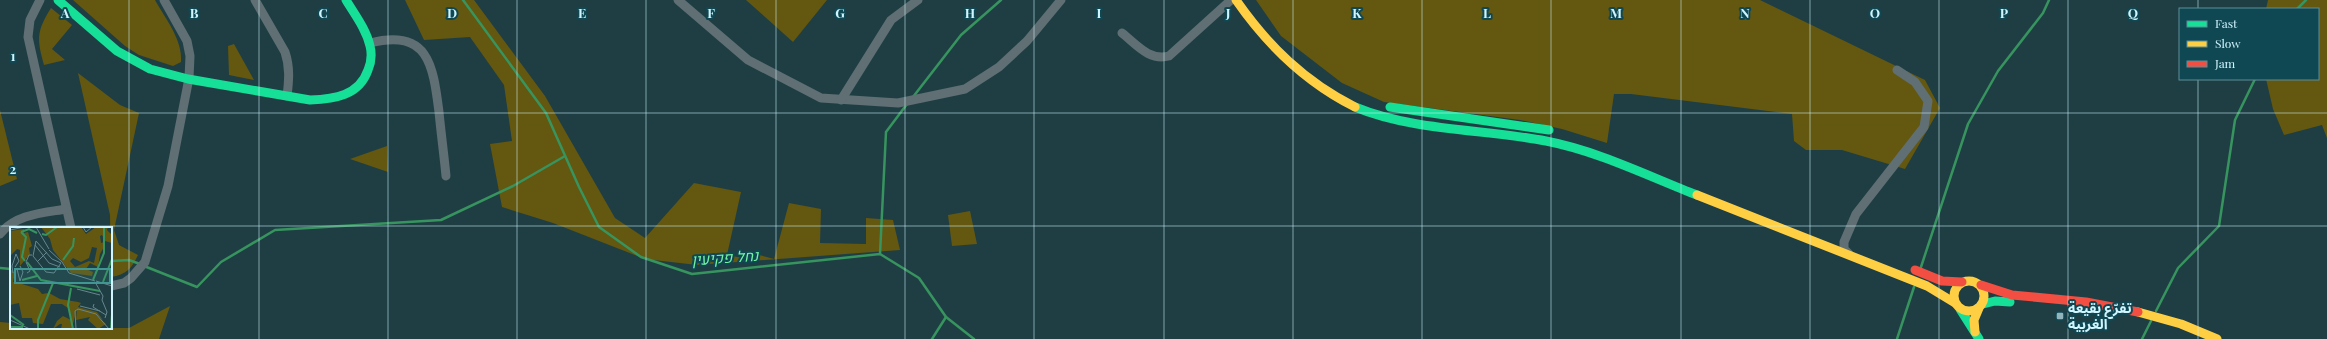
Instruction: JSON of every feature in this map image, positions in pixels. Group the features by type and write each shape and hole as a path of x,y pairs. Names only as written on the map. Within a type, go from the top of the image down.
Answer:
{"main road":[{"path":"58,0 120,52 137,64 153,70 287,96 328,100 350,93 360,85 369,68 371,55 370,43 346,0"},
{"path":"1236,0 1265,38 1296,69 1333,95 1363,110 1412,122 1521,136 1575,147 1927,286 1958,306 1970,311 1981,306 2004,301 2177,323"},
{"path":"1245,0 1283,46 1311,70 1349,92"},
{"path":"1381,105 1407,110 1509,123 1559,133"},
{"path":"1585,141 1676,176"},
{"path":"1840,241 1858,248"},
{"path":"1902,265 1942,281 1972,281 1981,286 2003,293 2060,299 2121,308 2177,323 2217,339"},
{"path":"1962,282 1955,290 1958,306 1977,335"},
{"path":"1977,335 1974,320 1985,294 1981,286"}],"street":[{"path":"40,0 30,20 29,45 71,227"},
{"path":"112,286 124,283 132,278 145,262 167,191 189,78 190,56 187,41 164,0"},
{"path":"255,0 285,52 290,74 287,96"},
{"path":"678,0 748,60 821,98 898,103 965,88 998,67 1027,41 1061,0"},
{"path":"841,100 891,20 918,0"},
{"path":"1122,33 1153,57 1159,58 1169,56 1231,0"},
{"path":"370,43 384,40 404,41 421,51 428,59 434,77 446,176"},
{"path":"1854,257 1844,249 1840,241 1856,214 1924,126 1928,101 1916,82 1897,70"},
{"path":"0,234 11,223 19,219 66,209"}],"shaded area":[{"path":"73,0 155,0 176,37 181,54 181,62 173,66 139,55 125,46"},
{"path":"405,0 474,0 545,96 615,218 645,238 694,183 741,192 727,255 753,260 756,254 774,259 789,203 821,209 820,243 866,244 866,218 893,220 900,250 697,265 645,259 553,223 502,207 490,144 512,141 504,85 470,37 424,40"},
{"path":"746,0 827,0 793,42"},
{"path":"1256,0 1760,0 1925,80 1940,108 1905,169 1842,150 1806,150 1794,141 1792,114 1631,94 1614,94 1607,143 1562,129 1520,120 1384,102 1342,83 1281,36"},
{"path":"2268,0 2327,0 2327,138 2322,125 2284,135 2273,109 2266,80 2319,80 2319,8 2266,8"},
{"path":"51,8 72,25 52,49 65,60 44,65 39,36 46,16"},
{"path":"234,44 254,80 229,75 228,46"},
{"path":"78,73 120,105 139,113 114,230 119,245 138,255 133,264 125,273 112,277 112,227 110,227 110,215"},
{"path":"0,110 17,179 0,186"},
{"path":"387,146 388,172 350,159"},
{"path":"970,211 977,244 952,246 948,215"},
{"path":"170,306 159,339 0,339 0,322 10,323 10,329 129,328"}],"waterway":[{"name":"נחל פקיעין","path":"463,0 546,113 579,187 599,227 641,257 692,274 880,254 919,278 946,317 974,339"},
{"path":"913,97 961,35 1001,0"},
{"path":"1921,267 1968,124 1998,71 2043,13 2049,0"},
{"path":"2298,8 2306,0"},
{"path":"2156,311 2178,268 2219,226 2235,120 2255,80"},
{"path":"880,254 886,132 907,104"},
{"path":"144,266 197,287 221,262 275,230 441,220 513,186 565,156"},
{"path":"112,261 129,260 140,264"},
{"path":"0,268 10,269"},
{"path":"1897,339 1914,287"},
{"path":"932,339 946,317"},
{"path":"2142,339 2151,321"}],"traffic: fast":[{"path":"58,0 117,51 150,69 188,79 310,100 328,99 352,91 359,86 364,79 369,67 371,52 366,34 346,0"},
{"path":"1355,107 1377,115 1401,121 1522,137 1565,145 1604,157 1697,195"},
{"path":"1390,107 1549,130"},
{"path":"1983,304 1995,301 2010,302"},
{"path":"1960,309 1979,339"}],"traffic: slow":[{"path":"1236,0 1261,33 1289,61 1320,86 1355,107"},
{"path":"1697,195 1927,286 1955,303"},
{"path":"1969,281 1980,285 1984,296 1980,307 1969,311 1958,307 1954,296 1958,285 1969,281"},
{"path":"1975,332 1974,320 1979,308"},
{"path":"2138,312 2181,324 2217,339"}],"traffic: jam":[{"path":"1915,270 1942,281 1962,282"},
{"path":"1981,285 2012,295 2086,302 2138,312"}],"place":[{"name":"تفرّع بقيعة الغربية","path":"2060,316"}]}
